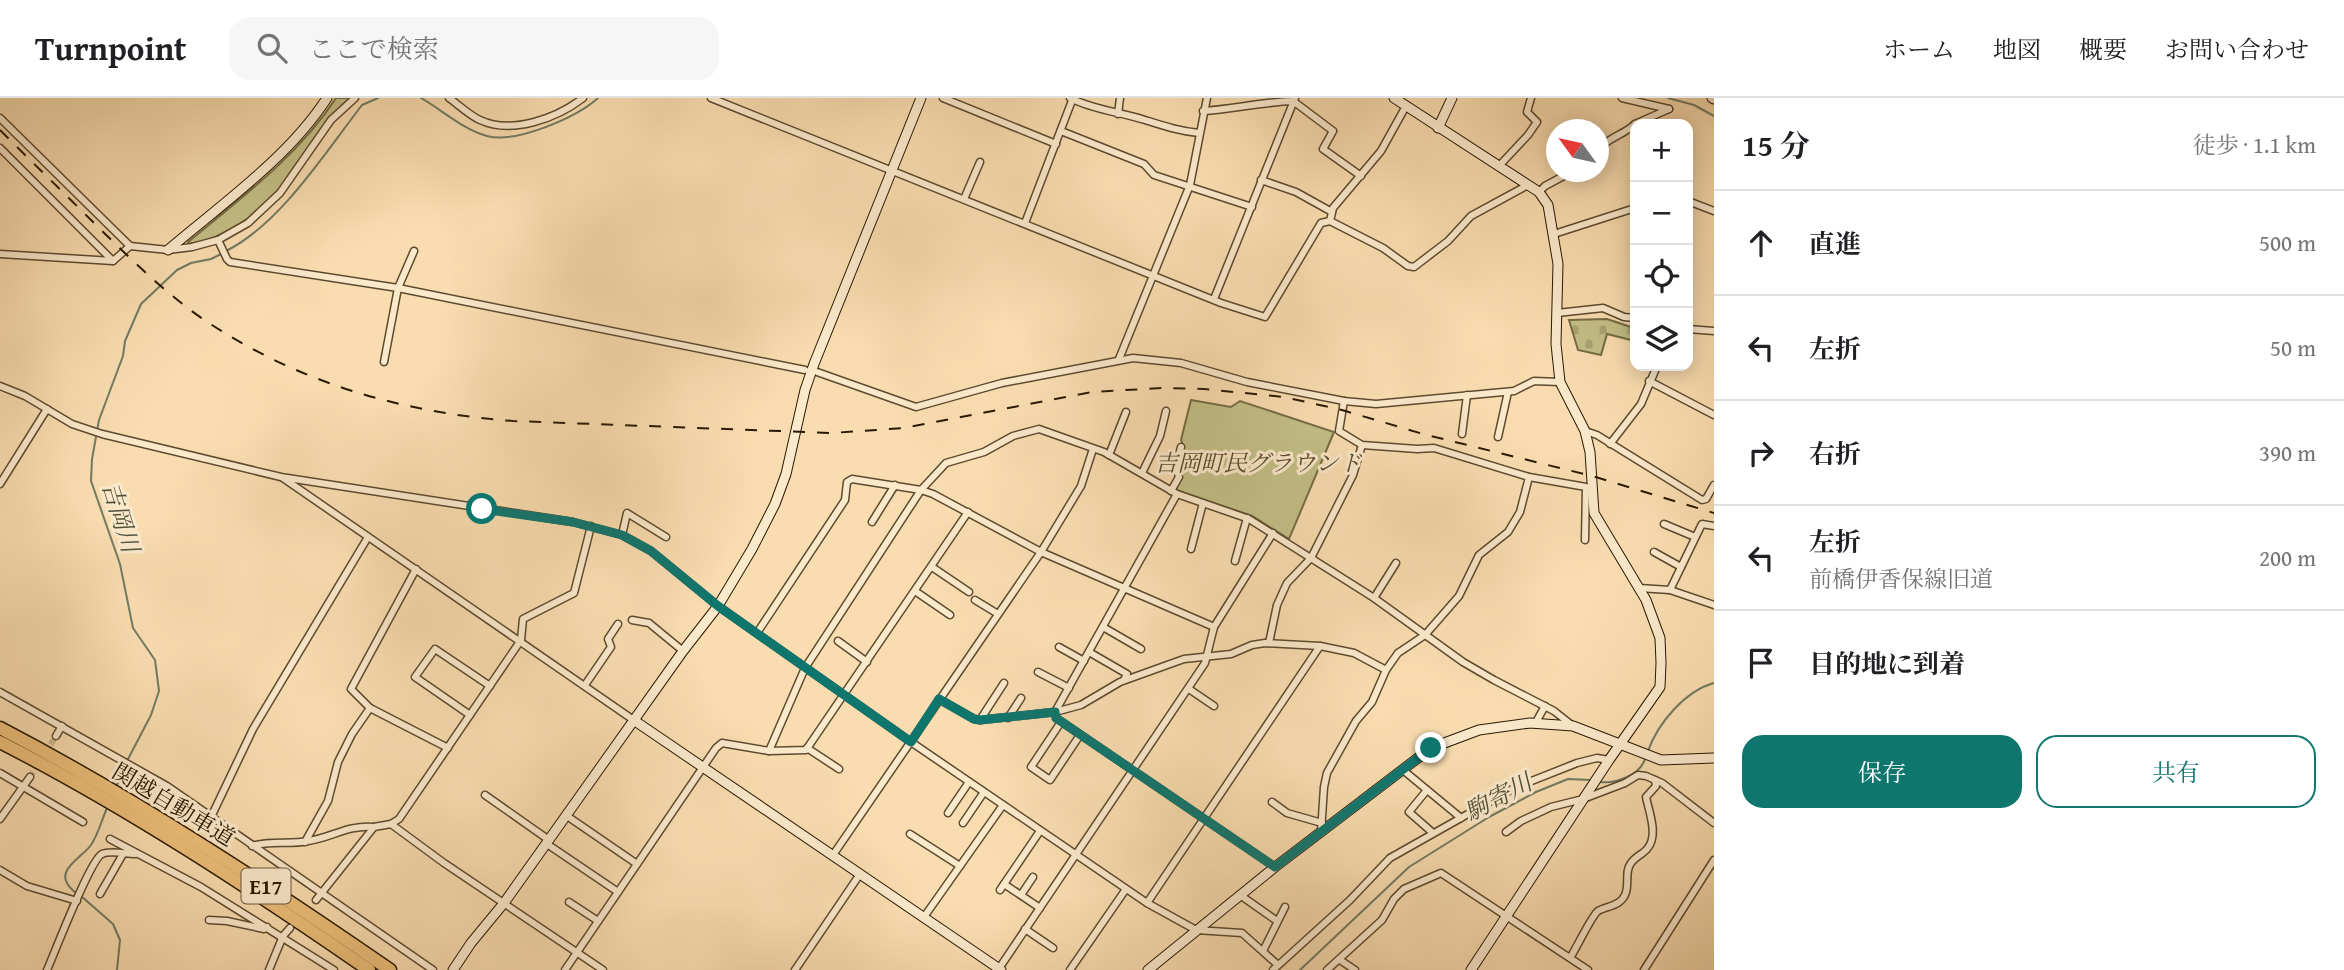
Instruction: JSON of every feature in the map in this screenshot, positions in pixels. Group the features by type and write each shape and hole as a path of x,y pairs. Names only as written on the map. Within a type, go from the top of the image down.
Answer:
{"highway":[{"name":"関越自動車道","path":"0,728 102,792 297,906 390,970"},
{"name":"関越自動車道","path":"0,742 102,792"},
{"name":"関越自動車道","path":"137,812 369,970"}],"street":[{"path":"168,250 289,147 327,98"},
{"path":"0,118 130,246 168,250 220,244 248,223 295,174 331,120 355,98"},
{"path":"449,98 475,118 501,126 554,115 583,98"},
{"path":"711,98 1154,276 1265,317 1321,223 1330,220 1414,267 1448,241 1471,216 1528,185"},
{"path":"943,98 1056,144"},
{"path":"1025,223 1072,98 1091,108 1170,129 1199,133"},
{"path":"1118,114 1121,98"},
{"path":"1119,359 1189,185 1207,98"},
{"path":"1394,98 1539,192 1548,205 1558,264 1560,382 1585,431 1590,452 1590,512 1586,540"},
{"path":"1438,128 1452,98"},
{"path":"1499,166 1537,122 1527,112 1531,98"},
{"path":"1622,98 1669,109 1646,119"},
{"path":"453,970 718,606 752,550 775,504 786,474 804,390 919,99"},
{"path":"1203,111 1294,99 1333,131 1323,149 1361,176"},
{"path":"1214,299 1294,99"},
{"path":"1330,220 1332,212 1381,151 1406,106"},
{"path":"1609,140 1630,130"},
{"path":"1061,131 1144,163 1154,175 1252,207"},
{"path":"0,148 113,261"},
{"path":"964,198 980,162"},
{"path":"1261,180 1296,192 1332,212"},
{"path":"1539,192 1552,182"},
{"path":"1693,203 1714,211"},
{"path":"1554,234 1630,210"},
{"path":"220,244 230,262 398,288 805,370"},
{"path":"0,254 113,261 130,246"},
{"path":"384,362 398,288 414,251"},
{"path":"1557,313 1603,308 1630,318"},
{"path":"1693,329 1714,331"},
{"path":"817,372 916,407 1002,383 1044,377 1119,359 1157,359 1181,363 1247,382 1344,401 1376,404 1508,392 1534,381 1560,382"},
{"path":"1611,444 1641,404 1654,371"},
{"path":"1649,381 1714,415"},
{"path":"0,386 86,430 281,477 573,522 622,535 651,551 718,606 1126,889 1196,930 1242,933 1263,951 1275,968 1350,900 1391,858 1514,788 1560,769 1597,758 1609,760"},
{"path":"1499,437 1508,392"},
{"path":"1462,433 1467,395"},
{"path":"1344,401 1338,423 1339,431 1362,445 1434,448 1530,477 1586,487 1590,512 1646,600 1660,638 1660,687 1471,970"},
{"path":"0,484 47,409"},
{"path":"1142,473 1160,436 1166,411"},
{"path":"1109,454 1126,412"},
{"path":"769,751 806,668 920,490 946,463 984,452 1013,436 1032,430 1047,430 1109,454 1174,493 1247,518 1374,598 1494,680 1555,710 1573,726"},
{"path":"1585,431 1597,435 1702,500 1706,499 1714,485"},
{"path":"1269,643 1277,605 1287,583 1311,558 1353,475 1362,445"},
{"path":"1181,447 1176,467 1179,477 1174,493 1125,588 1055,712 1056,718 1275,867"},
{"path":"833,855 1041,552 1081,486 1093,449"},
{"path":"281,477 999,970 1189,689 1208,657 1214,628 1273,533"},
{"path":"1322,827 1327,773 1356,721 1372,702 1386,670 1398,653 1425,635 1459,596 1479,555 1508,532 1520,512 1530,477"},
{"path":"757,633 845,500 847,482 852,480 920,490 968,512 1041,552 1214,628"},
{"path":"872,522 895,485"},
{"path":"1191,549 1203,503"},
{"path":"565,970 722,743 769,751 806,750 968,512"},
{"path":"622,535 626,513 666,537"},
{"path":"1235,562 1247,518"},
{"path":"1664,524 1695,537"},
{"path":"1670,590 1702,524 1714,526"},
{"path":"252,846 260,843 305,842 356,826 374,827 391,824 399,819 521,640 523,618 574,593 591,526"},
{"path":"212,816 253,729 368,537"},
{"path":"1654,552 1681,567"},
{"path":"1374,598 1396,563"},
{"path":"932,567 969,592"},
{"path":"416,569 351,690 370,708 448,748"},
{"path":"1639,588 1670,590 1714,605"},
{"path":"915,591 950,615"},
{"path":"975,600 998,614"},
{"path":"632,620 649,623 683,651"},
{"path":"585,685 611,647 608,639 618,624"},
{"path":"1103,627 1142,649"},
{"path":"838,641 867,662"},
{"path":"939,699 980,720 1055,712 1081,705 1124,680 1184,659 1231,654 1252,645 1269,643 1320,646 1354,653 1386,670"},
{"path":"1147,902 1320,646"},
{"path":"1059,647 1084,661"},
{"path":"470,716 415,677 435,649 490,686"},
{"path":"1089,652 1127,674 1124,680"},
{"path":"1038,672 1069,688"},
{"path":"980,720 1004,683"},
{"path":"1189,689 1214,706"},
{"path":"0,692 167,786 433,970"},
{"path":"1008,718 1021,698"},
{"path":"1535,724 1545,706"},
{"path":"305,842 328,801 342,752 370,708"},
{"path":"1062,722 1031,767 1050,780 1080,735"},
{"path":"1148,970 1322,827 1431,748 1479,730 1535,724 1573,726 1661,760 1714,758"},
{"path":"56,736 62,726"},
{"path":"807,748 839,769"},
{"path":"1403,769 1461,818"},
{"path":"0,773 83,822"},
{"path":"1506,832 1521,821 1550,807 1625,783 1638,775 1655,780 1714,823"},
{"path":"0,820 30,777"},
{"path":"1570,958 1591,918 1598,911 1614,906 1623,899 1627,893 1631,862 1650,847 1654,836 1646,797 1656,786 1655,780"},
{"path":"948,813 969,782"},
{"path":"1427,790 1409,812 1433,833"},
{"path":"963,823 984,792"},
{"path":"485,795 618,892"},
{"path":"1272,802 1286,813 1322,827"},
{"path":"924,917 1003,805"},
{"path":"567,816 638,864"},
{"path":"391,824 603,970"},
{"path":"316,900 374,827"},
{"path":"1040,831 1002,887 1021,895 1040,908"},
{"path":"910,834 960,866"},
{"path":"110,839 201,887 334,970"},
{"path":"47,970 82,887 98,858 108,853 136,854"},
{"path":"100,894 123,854"},
{"path":"1644,970 1714,860"},
{"path":"0,870 27,886 77,901"},
{"path":"1327,970 1382,920 1394,899 1404,889 1440,873 1588,970"},
{"path":"795,970 860,874"},
{"path":"1021,895 1033,877"},
{"path":"1070,970 1126,889"},
{"path":"1240,895 1278,921"},
{"path":"569,902 598,921"},
{"path":"1263,951 1285,907"},
{"path":"209,920 264,929 267,927"},
{"path":"269,970 283,936 290,928"},
{"path":"1025,929 1053,948"},
{"path":"1340,960 1356,970"}],"green space":[{"path":"336,98 350,98 326,123 293,171 261,208 220,235 189,244 188,242 286,157 321,119"},
{"path":"1607,319 1630,327 1630,340 1607,334 1601,355 1578,350 1569,320"},
{"name":"吉岡町民グラウンド","path":"1191,400 1231,407 1240,401 1334,432 1289,539 1252,516 1176,490 1181,476 1178,467 1184,447 1181,440"}],"waterway":[{"name":"吉岡川","path":"226,251 246,239 283,206 362,105 378,98"},
{"name":"吉岡川","path":"421,98 470,129 487,136 499,137 529,133 546,127 576,113 598,98"},
{"name":"吉岡川","path":"1668,98 1694,105 1714,116"},
{"name":"吉岡川","path":"127,761 151,715 159,691 155,660 133,628 120,564 91,481 99,420 123,356 125,341 141,304 177,270 221,254"},
{"name":"駒寄川","path":"1648,751 1658,730 1674,709 1693,693 1714,683"},
{"name":"駒寄川","path":"1600,782 1613,782 1633,774 1645,759"},
{"name":"吉岡川","path":"116,787 125,766"},
{"name":"駒寄川","path":"1300,970 1409,867 1489,817 1536,792 1568,779 1591,780"},
{"name":"吉岡川","path":"76,893 68,886 66,873 91,845 107,808"},
{"name":"吉岡川","path":"81,896 113,924 120,940 117,970"}],"tunnel":[{"path":"46,752 56,736"},
{"path":"30,777 40,761"}],"railway":[{"path":"0,130 139,267 212,325 282,364 356,392 394,403 513,421 832,433 904,428 1092,392 1204,389 1284,397 1342,410 1423,434 1592,476 1714,513"}],"route":[{"path":"482,509 573,522 622,535 651,551 718,606 911,742 939,699 980,720 1055,712 1056,718 1275,867 1431,748"}]}
